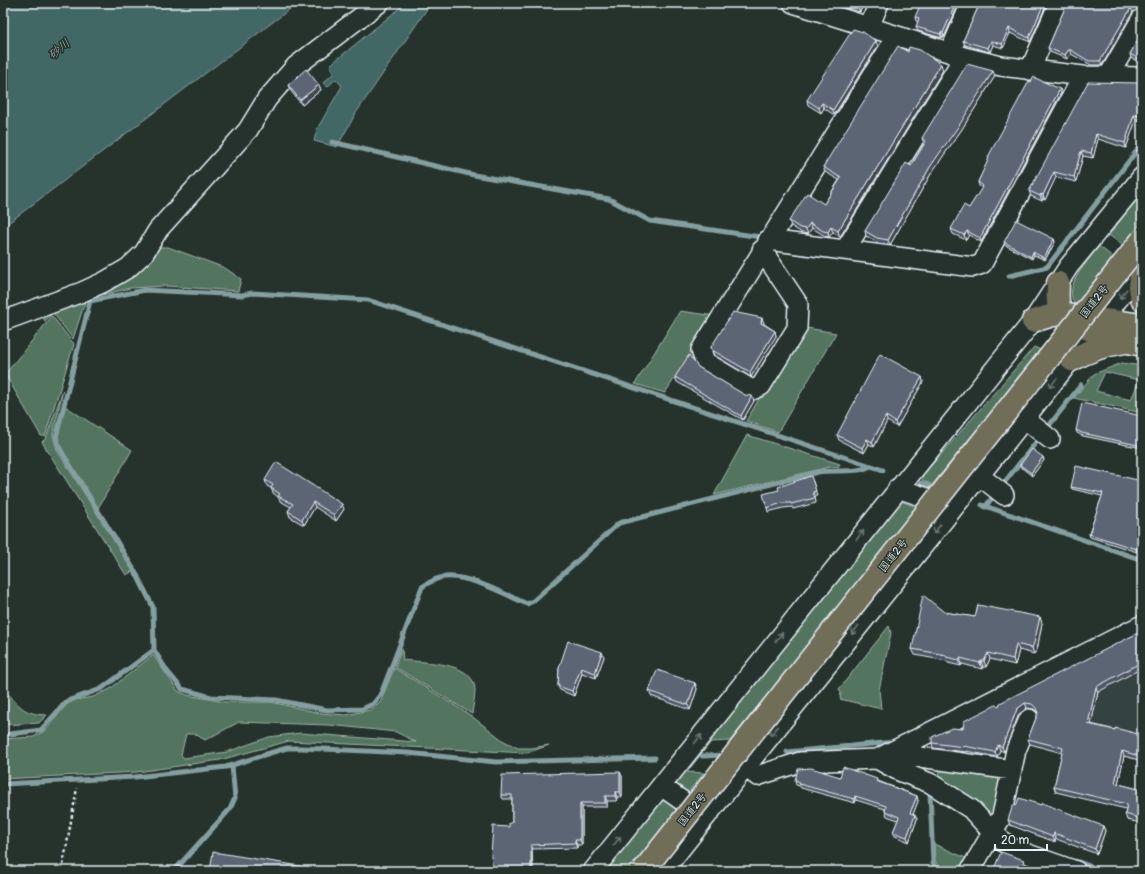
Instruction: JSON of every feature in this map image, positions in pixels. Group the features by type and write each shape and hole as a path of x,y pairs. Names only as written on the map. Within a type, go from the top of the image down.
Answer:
{"main road":[{"name":"国道2号","path":"643,871 1142,240"},
{"path":"1142,269 1140,288 1142,299"},
{"path":"1058,283 1060,310 1065,315"},
{"path":"1033,321 1053,315 1065,315 1098,326 1134,343"},
{"path":"1098,326 1142,325"},
{"path":"1072,360 1096,348 1134,343"}],"street":[{"path":"3,322 82,292 104,282 128,268 144,253 158,230 248,130 267,99 296,66 379,3"},
{"path":"793,3 897,36 1001,66 1083,76 1109,75 1142,77"},
{"path":"869,27 878,3"},
{"path":"845,250 957,54 971,3"},
{"path":"1030,70 1059,3"},
{"path":"1109,75 1142,18"},
{"path":"765,245 798,304 797,328 761,386 752,390 705,362 701,350 765,245 897,36"},
{"path":"765,245 845,250 973,267 982,264 1083,76"},
{"path":"593,871 1033,321 1058,283 1096,232 1142,177"},
{"path":"663,871 980,476 1142,269"},
{"path":"1025,419 1046,435"},
{"path":"980,476 1000,492"},
{"path":"898,488 954,508"},
{"path":"876,758 1142,625"},
{"path":"970,871 1002,816 1016,750 1030,719"},
{"path":"746,767 757,776 800,762 876,758 1012,770"},
{"path":"876,758 899,771 930,782 971,809 992,832 1011,848 1066,869"},
{"path":"661,786 705,817"}],"path":[{"path":"62,871 77,788"}],"shaded area":[{"path":"1142,628 1142,738 1064,721"}],"green space":[{"path":"1142,193 1142,222 1123,246 1109,235"},
{"path":"1099,246 1114,258 1075,305 1072,297 1074,282 1083,266"},
{"path":"158,247 168,247 225,268 241,279 238,291 165,286 130,288 86,299 73,339 53,313 45,321 40,313"},
{"path":"680,311 715,316 665,393 635,384"},
{"path":"52,316 74,344 45,436 41,436 5,374"},
{"path":"801,327 836,333 778,432 746,421"},
{"path":"1034,347 1041,350 932,485 922,480 923,475"},
{"path":"1122,363 1142,366 1142,413 1074,398 1094,374","holes":["1105,372 1139,380 1131,400 1096,391"]},
{"path":"63,390 53,435 57,450 133,571 126,575 42,442 46,438"},
{"path":"65,406 132,450 98,508 62,449 57,436"},
{"path":"747,435 840,464 838,467 829,467 714,495"},
{"path":"896,499 916,507 730,741 711,742 687,772 704,773 686,795 673,785"},
{"path":"889,626 891,633 879,690 881,709 840,699 841,693 839,689"},
{"path":"402,648 403,660 446,665 457,668 466,673 472,680 475,689 472,714 395,667"},
{"path":"153,655 178,691 187,695 225,702 271,702 320,713 346,715 370,710 380,703 394,668 470,715 504,741 518,748 532,748 549,745 527,753 289,741 220,760 137,772 3,779 3,739 33,737 45,731 66,705 75,700 93,697 110,689","holes":["239,722 329,725 396,732 416,742 300,733 269,737 227,752 184,758 181,755 186,734 195,734 205,740"]},
{"path":"3,689 17,704 31,713 47,715 39,723 3,725"},
{"path":"941,768 997,774 1000,783 994,818 988,818 937,780"},
{"path":"659,797 677,810 628,871 600,871"},
{"path":"934,844 968,859 962,871 941,871 935,860"}],"water":[{"name":"砂川","path":"3,3 298,3 3,227"},
{"path":"406,3 431,3 356,113 337,147 314,141 317,129 342,86 336,79 327,87 323,83 333,74 330,65"}],"building":[{"path":"842,3 860,3 858,8"},
{"path":"921,3 956,3 943,33 941,32 940,34 916,27 919,18 915,17"},
{"path":"980,3 1044,3 1029,38 1009,28 1002,44 991,41 988,48 963,41"},
{"path":"1067,3 1140,3 1131,8 1100,61 1089,61 1069,49 1065,55 1048,48"},
{"path":"853,29 863,32 876,41 833,110 822,103 819,108 807,100"},
{"path":"1142,33 1142,61 1130,54"},
{"path":"898,46 908,52 909,47 920,50 941,64 838,231 831,227 828,232 823,231 810,223 806,229 800,228 789,221 807,193 824,204 841,178 823,167"},
{"path":"967,64 993,71 960,124 930,167 888,240 877,238 865,231 906,163 911,166 926,141 922,138"},
{"path":"306,69 319,85 300,100 288,85"},
{"path":"1033,77 1060,89 980,238 967,231 964,235 951,229 964,205 969,208 983,186 978,182 989,158 988,157 1029,81 1031,82"},
{"path":"1088,82 1142,82 1142,116 1134,115 1125,143 1096,134 1091,153 1081,151 1074,177 1054,172 1043,195 1041,194 1040,196 1029,191"},
{"path":"1016,220 1054,239 1044,258 1033,252 1031,257 1004,242"},
{"path":"733,312 762,318 761,323 775,331 750,372 712,350 711,347"},
{"path":"880,354 922,377 895,422 886,416 872,442 867,439 862,448 837,435"},
{"path":"689,355 698,367 745,395 752,396 741,416 675,377"},
{"path":"1082,403 1142,416 1142,446 1082,433 1076,430"},
{"path":"1032,449 1043,457 1031,473 1020,465"},
{"path":"276,462 342,504 334,515 313,502 302,520 288,511 293,504 278,496 280,494 271,488 273,485 265,480"},
{"path":"1076,466 1142,481 1142,545 1138,544 1136,549 1089,534 1103,493 1071,487"},
{"path":"811,476 816,491 813,492 815,498 791,504 782,503 767,508 763,494 779,490 778,487"},
{"path":"923,595 944,612 975,617 978,605 1040,617 1032,648 1016,644 1013,659 988,653 984,661 981,661 980,663 960,658 959,660 946,657 946,655 912,649"},
{"path":"1142,631 1142,662 1096,687 1088,724 1115,730 1115,728 1142,735 1142,757 1122,751 1115,783 1142,790 1142,819 1125,814 1127,804 1054,787 1063,748 1028,739 1038,713 1032,704 1025,703 1017,709 1002,747 998,745 995,752 964,746 932,743 932,737 952,728 963,729 964,721 996,705 999,706 1000,703"},
{"path":"568,641 602,652 595,673 581,668 572,691 558,686 559,668"},
{"path":"657,670 695,683 688,705 649,691"},
{"path":"843,767 877,779 876,781 917,796 910,813 915,815 907,837 893,832 899,817 885,811 886,806 855,796 854,799 799,784 800,782 795,780 798,769 811,768 840,777"},
{"path":"620,772 620,792 615,792 615,796 605,796 605,803 580,803 580,840 575,840 575,843 531,845 531,871 493,871 491,856 493,826 509,827 509,823 512,823 512,795 501,795 502,775"},
{"path":"1019,798 1041,805 1042,803 1103,826 1095,849 1054,833 1053,837 1008,820 1013,805 1016,806"},
{"path":"213,852 331,871 210,871"},
{"path":"1001,852 1024,860 1020,871 993,871"},
{"path":"360,869 373,871 359,871"}],"waterway":[{"path":"332,142 474,175 609,199 650,221 761,237"},
{"path":"1009,276 1047,267 1142,144"},
{"path":"3,735 41,730 67,701 101,689 154,650 153,607 136,573 60,449 56,437 90,301 145,290 243,295 252,293 368,300 883,470"},
{"path":"985,507 1081,385"},
{"path":"154,650 167,671 182,689 211,697 276,700 327,710 362,709 373,704 381,694 422,587 433,580 445,577 464,579 487,586 527,604 533,601 619,523 818,472 852,471 870,466"},
{"path":"921,483 938,489"},
{"path":"982,505 1142,560"},
{"path":"787,752 894,742"},
{"path":"3,784 135,777 226,767 287,748 408,753 496,762 655,758"},
{"path":"702,756 727,755"},
{"path":"174,871 230,809 235,798 232,766"},
{"path":"930,792 933,863 937,871"},
{"path":"1076,861 1103,871"}]}
